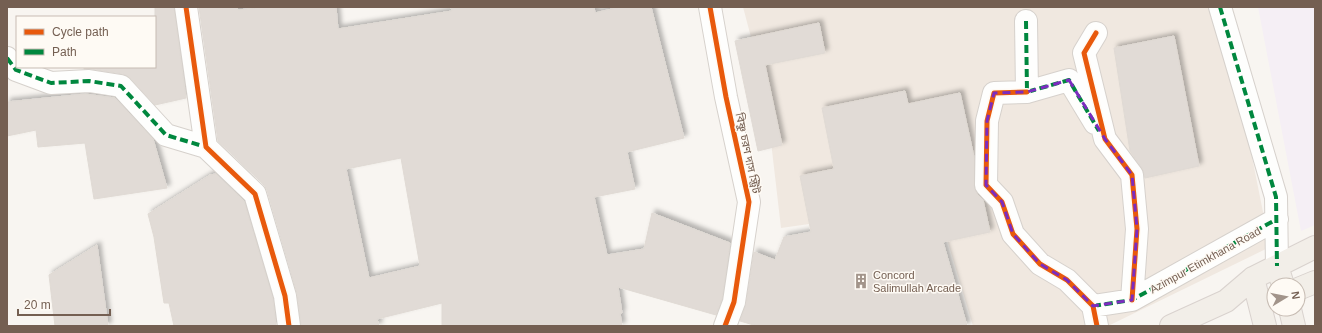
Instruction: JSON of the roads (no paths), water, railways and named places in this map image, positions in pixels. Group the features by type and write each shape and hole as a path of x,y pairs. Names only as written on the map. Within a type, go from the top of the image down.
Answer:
{"main road":[{"path":"1171,326 1226,301 1253,278 1280,275 1315,247"},
{"path":"1253,278 1266,299"},
{"path":"1226,301 1266,301"},
{"path":"1265,326 1266,314"}],"street":[{"path":"186,7 206,148"},
{"name":"বিষ্ণু চরণ দাস স্ট্রিট","path":"710,7 726,97 749,202 734,302 725,326"},
{"path":"1220,7 1276,197 1280,275"},
{"path":"1026,21 1027,92"},
{"name":"Azimpur Etimkhana Road","path":"1096,33 1084,53 1105,139"},
{"path":"7,58 16,70 51,83 89,81 121,86 166,135 206,148 255,194 285,296 289,326"},
{"name":"Azimpur Etimkhana Road","path":"1132,300 1137,229 1132,175 1105,139 1068,80 1027,92 994,94 988,121 986,184 1002,202 1013,234 1040,264 1067,280 1095,316 1132,300 1277,219"}],"place":[{"name":"Concord Salimullah Arcade","path":"861,281"}]}
